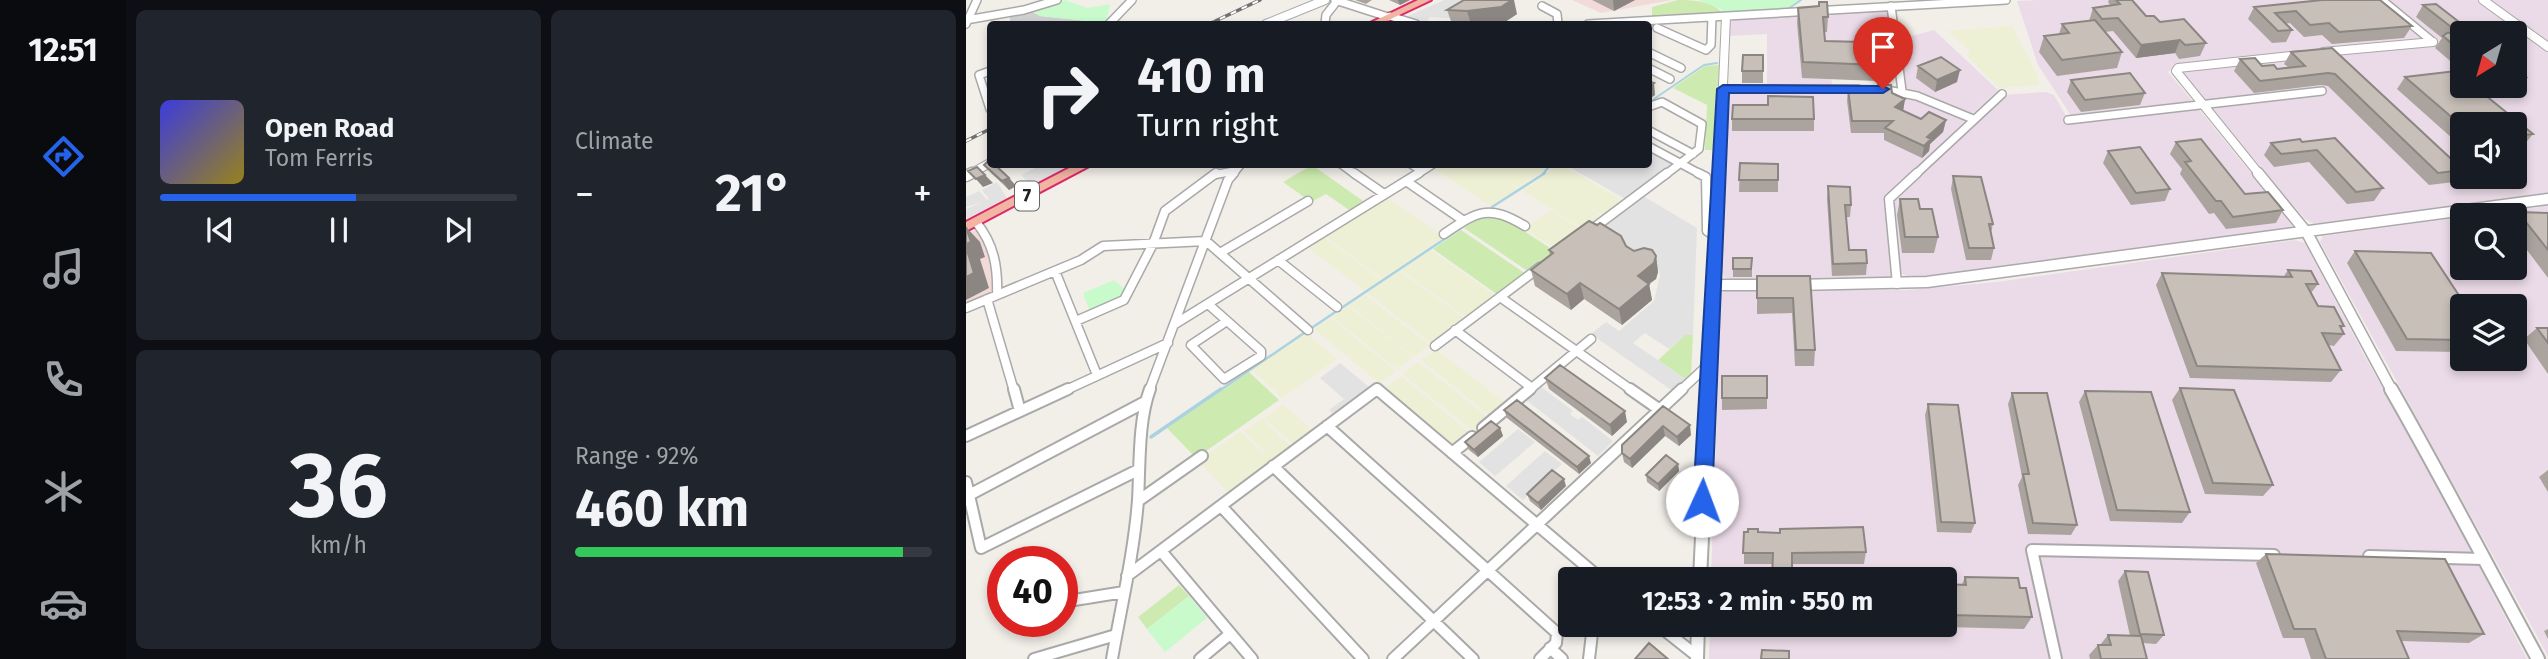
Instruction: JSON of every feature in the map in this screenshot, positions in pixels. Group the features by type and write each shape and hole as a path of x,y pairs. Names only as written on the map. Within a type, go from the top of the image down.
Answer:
{"highway":[{"path":"1380,21 1426,0"},
{"name":"7","path":"971,224 1079,168"}],"street":[{"path":"967,21 977,0"},
{"path":"967,21 1024,10 1057,0"},
{"path":"1112,21 1132,0"},
{"path":"1273,21 1325,0"},
{"path":"1650,21 1922,2 2006,0"},
{"path":"2382,0 2433,42"},
{"path":"2483,0 2548,47"},
{"path":"1325,21 1326,15 1336,1 1404,21"},
{"path":"1894,4 1902,91"},
{"path":"1542,6 1557,14 1558,21"},
{"path":"1657,28 1706,50 1711,45 1712,17"},
{"path":"1701,567 1726,17"},
{"path":"1652,31 1670,20"},
{"path":"2433,42 2178,68 2176,71 2307,233 2356,327 2456,503 2483,559 2538,659"},
{"path":"1652,54 1681,68"},
{"path":"1652,70 1670,79"},
{"path":"987,72 979,75 987,102"},
{"path":"1723,89 1902,91 1973,119"},
{"path":"2068,120 2322,91"},
{"path":"1898,284 1889,199 2002,94"},
{"path":"1581,237 1693,154 1700,145 1702,124 1699,121 1661,102 1652,105"},
{"path":"1652,132 1693,154"},
{"path":"1652,148 1706,177 1707,230 1716,237"},
{"path":"966,176 987,165"},
{"path":"1112,659 1128,576 1138,501 1138,470 1145,402 1206,241 1237,168"},
{"path":"1076,321 1124,300 1153,244 1165,211 1217,172 1237,168"},
{"path":"1346,168 1384,194"},
{"path":"1417,168 1422,171"},
{"path":"1175,324 1427,168"},
{"path":"1406,181 1464,221"},
{"path":"1713,285 1898,284 2307,233 2548,199"},
{"path":"1220,253 1308,201"},
{"path":"1444,234 1487,205"},
{"path":"1479,211 1503,212 1525,226"},
{"path":"971,224 987,233 998,267 997,295"},
{"path":"966,308 1055,271 1103,246 1206,241 1308,330"},
{"path":"1278,260 1337,307"},
{"path":"1435,345 1549,261"},
{"path":"1055,271 1097,375"},
{"path":"1500,297 1660,410"},
{"path":"987,299 1020,411"},
{"path":"1208,304 1261,351 1261,356 1224,379 1190,348 1227,321"},
{"path":"1455,330 1532,388"},
{"path":"1452,453 1591,340"},
{"path":"966,436 1168,343"},
{"path":"1393,659 1709,364"},
{"path":"1128,576 1377,389 1586,567"},
{"path":"969,495 1145,402"},
{"path":"1327,426 1557,633 1556,643 1540,659"},
{"path":"1138,501 1202,456"},
{"path":"1273,466 1473,659"},
{"path":"966,482 981,548 1138,470"},
{"path":"1221,506 1363,659"},
{"path":"2056,659 2032,550 2292,555"},
{"path":"1161,551 1252,659"},
{"path":"2360,556 2483,559"},
{"path":"1078,599 1124,592"},
{"path":"1200,659 1230,634"},
{"path":"1034,659 1116,635"},
{"path":"1589,659 1592,637"},
{"path":"1673,637 1697,657"},
{"path":"1697,657 1698,637"},
{"path":"1550,648 1562,659"}],"shaded area":[{"path":"1444,0 1479,0 1459,19 1430,17 1427,21 1419,21 1406,17"},
{"path":"1572,0 1672,0 1601,13"},
{"path":"2378,0 2426,38 2425,41 2176,65 2168,72 2194,103 2072,117 2038,65 2017,1"},
{"path":"2384,0 2480,0 2509,21 2450,21 2450,98 2527,98 2527,35 2548,50 2548,194 2478,203 2450,203 2450,207 2314,224 2305,219 2182,75 2181,70 2435,43"},
{"path":"2490,0 2548,0 2548,43 2527,27 2527,21 2518,21"},
{"path":"1883,9 1890,13 1893,39 1829,44 1832,85 1767,85 1767,34 1728,36 1730,23 1735,18"},
{"path":"1031,11 1040,16 1087,21 1010,21 1010,15"},
{"path":"1934,30 1998,90 1973,113 1966,113 1904,89 1901,39"},
{"path":"1872,90 1902,93 1966,120 1884,201 1893,276 1891,280 1736,281 1724,277 1721,267 1726,95 1729,92"},
{"path":"2046,92 2054,95 2070,123 2198,108 2291,222 2293,228 1927,277 1906,276 1901,273 1892,201 2004,95"},
{"path":"1652,154 1673,165 1627,200 1571,168 1652,168"},
{"path":"1035,168 1067,168 1032,186 1021,175"},
{"path":"997,182 1007,198 966,219 966,209 983,202 966,207 966,197 979,191 987,200 989,199 982,190"},
{"path":"1643,196 1697,228 1693,335 1685,335 1669,349 1645,333 1633,343 1687,380 1674,392 1591,334 1606,322 1619,331 1654,301 1660,275 1658,268 1596,231"},
{"path":"2548,206 2548,656 2320,242 2323,236 2450,219 2450,280 2527,280 2527,209"},
{"path":"978,230 990,252 995,275 993,291 966,304 966,233"},
{"path":"2295,240 2305,243 2427,466 2527,659 1709,659 1710,637 1957,637 1957,567 1711,567 1721,293 1727,290 1907,290 1997,282"},
{"path":"1340,363 1369,387 1366,393 1335,416 1329,410 1344,399 1320,378"},
{"path":"1540,386 1573,411 1570,414 1578,420 1582,417 1613,441 1598,456 1525,399"},
{"path":"1518,429 1535,442 1495,476 1479,462"},
{"path":"1545,451 1562,464 1523,500 1506,486"}],"green space":[{"path":"1065,0 1087,8 1110,4 1106,21 1040,16 1031,11"},
{"path":"1678,0 1709,4 1724,15 1652,18 1652,7"},
{"path":"1699,0 1799,0 1782,12 1725,15 1721,9"},
{"path":"2012,26 2040,85 1999,88 1967,56 1970,52 1965,46 1947,31"},
{"path":"1719,65 1714,150 1705,150 1707,105 1673,88 1705,66"},
{"path":"1307,168 1316,168 1366,203 1352,212 1326,194 1311,202 1283,182"},
{"path":"1432,168 1546,168 1519,188 1510,183 1517,189 1491,206"},
{"path":"1552,168 1567,168 1624,201 1604,216 1572,197 1603,217 1585,230 1522,191"},
{"path":"1385,196 1444,237 1382,279 1323,235"},
{"path":"1551,210 1584,231 1558,250 1524,229"},
{"path":"1493,214 1501,216 1556,252 1529,272 1464,228 1483,215 1487,217"},
{"path":"1461,230 1526,274 1498,295 1433,249"},
{"path":"1322,236 1381,280 1365,291 1306,246"},
{"path":"1431,250 1496,296 1466,318 1401,270"},
{"path":"1400,271 1465,319 1432,344 1367,293"},
{"path":"1114,280 1126,290 1121,298 1090,312 1083,293"},
{"path":"1365,295 1430,345 1414,357 1349,305"},
{"path":"1348,306 1413,357 1397,369 1332,317"},
{"path":"1331,318 1396,371 1379,383 1314,329"},
{"path":"1306,333 1337,359 1282,398 1252,370"},
{"path":"1685,335 1693,335 1691,376 1687,380 1658,360"},
{"path":"1436,349 1507,404 1492,417 1421,360"},
{"path":"1418,362 1489,418 1473,431 1402,374"},
{"path":"1249,372 1279,400 1196,458 1167,428"},
{"path":"1401,376 1471,434 1455,447 1385,388"},
{"path":"1283,404 1314,431 1295,446 1264,418"},
{"path":"1262,418 1281,437 1263,450 1244,431"},
{"path":"1241,431 1262,452 1282,437 1293,448 1230,494 1198,461"},
{"path":"1179,585 1189,596 1147,629 1138,617"},
{"path":"1189,596 1207,618 1165,652 1147,629"}],"building":[{"path":"1464,0 1512,0 1501,7 1467,11 1447,10"},
{"path":"2116,0 2132,0 2146,16 2154,16 2160,22 2184,19 2206,43 2185,45 2180,40 2141,45 2118,18 2102,19 2093,8 2120,4"},
{"path":"2322,0 2380,0 2412,26 2339,32 2329,23 2310,25 2296,11 2275,13 2292,30 2278,31 2254,7"},
{"path":"1819,2 1827,2 1828,17 1823,17 1825,41 1862,42 1863,46 1887,47 1889,69 1879,69 1879,65 1803,62 1798,8 1819,6"},
{"path":"2436,4 2458,21 2450,21 2450,26 2423,5"},
{"path":"2095,20 2122,52 2062,60 2044,36 2069,33 2062,24"},
{"path":"2450,33 2450,42 2443,36"},
{"path":"2332,48 2450,158 2450,172 2438,173 2335,74 2260,81 2240,59 2255,58 2262,66 2274,65 2277,69 2305,66 2291,52"},
{"path":"1743,55 1763,55 1763,71 1742,71"},
{"path":"1941,57 1960,70 1937,80 1918,66"},
{"path":"2450,72 2450,98 2489,98 2506,112 2450,112 2450,116 2405,77"},
{"path":"2130,73 2145,93 2085,100 2071,80"},
{"path":"1881,85 1891,85 1892,93 1905,99 1895,107 1921,119 1929,112 1946,120 1927,137 1931,139 1924,146 1885,128 1893,121 1852,121 1848,89 1882,89"},
{"path":"1768,96 1813,97 1814,119 1732,119 1733,105 1768,105"},
{"path":"2335,138 2383,188 2356,192 2317,150 2281,154 2271,143"},
{"path":"2201,139 2245,194 2268,192 2283,210 2233,217 2221,201 2216,201 2185,162 2191,161 2176,142"},
{"path":"2140,147 2170,189 2136,193 2108,151"},
{"path":"1740,163 1778,164 1778,180 1739,180"},
{"path":"977,167 985,175 976,179 968,171"},
{"path":"987,168 998,168 1009,178 1002,181"},
{"path":"1953,176 1981,177 1993,224 1989,224 1994,248 1969,248"},
{"path":"1828,186 1850,187 1851,205 1845,205 1849,250 1866,250 1867,263 1833,264"},
{"path":"1900,199 1918,199 1920,209 1932,209 1938,237 1905,237"},
{"path":"2527,212 2548,213 2548,250 2527,223"},
{"path":"1589,221 1597,225 1600,223 1621,236 1626,246 1634,251 1644,248 1652,250 1656,256 1654,263 1638,276 1649,284 1619,309 1580,283 1567,294 1531,270 1553,253 1549,250"},
{"path":"966,227 971,242 966,244"},
{"path":"966,247 974,273 966,277"},
{"path":"2355,251 2431,253 2458,294 2450,294 2450,340 2407,339"},
{"path":"1733,258 1752,258 1751,269 1733,269"},
{"path":"2288,270 2311,271 2318,284 2306,284 2318,306 2334,307 2344,326 2340,326 2344,334 2322,333 2341,370 2197,366 2162,273 2292,277"},
{"path":"1757,276 1810,276 1815,350 1796,350 1793,298 1757,298"},
{"path":"2537,328 2548,328 2548,343"},
{"path":"1560,365 1625,411 1610,425 1545,378"},
{"path":"1722,376 1767,376 1767,398 1722,398"},
{"path":"2180,388 2234,390 2273,485 2213,483"},
{"path":"2085,391 2151,392 2190,512 2117,510"},
{"path":"2012,393 2047,393 2077,525 2033,523 2023,474 2029,474"},
{"path":"1517,400 1589,456 1577,467 1504,410"},
{"path":"1928,404 1958,405 1975,523 1941,522"},
{"path":"1663,406 1690,425 1677,437 1663,426 1630,459 1622,453 1622,445"},
{"path":"1491,421 1500,428 1474,450 1465,442"},
{"path":"1666,455 1678,464 1658,484 1646,475"},
{"path":"1552,470 1564,479 1538,503 1527,494"},
{"path":"1863,527 1866,552 1792,553 1792,567 1772,567 1773,553 1743,553 1744,532 1748,532 1748,529 1780,533 1780,529"},
{"path":"2266,554 2445,559 2484,634 2397,631 2409,659 2326,659 2315,629 2294,629"},
{"path":"2125,571 2148,572 2164,635 2140,634"},
{"path":"1965,577 2018,578 2020,588 2026,588 2032,617 1957,615 1957,585 1966,585"},
{"path":"2108,635 2141,636 2147,659 2101,659 2098,645 2111,645"},
{"path":"1649,643 1668,659 1635,659"},
{"path":"1762,650 1789,651 1789,659 1761,659"}],"waterway":[{"path":"1788,9 1801,0"},
{"path":"1652,100 1704,65 1717,63"},
{"path":"1542,175 1548,168"},
{"path":"1492,207 1542,175"},
{"path":"1313,327 1470,222"},
{"path":"1219,391 1304,333"},
{"path":"1151,437 1221,389"}],"railway":[{"path":"1215,21 1260,0"},
{"path":"966,141 987,130"}],"route":[{"path":"1702,501 1723,89 1883,89"}]}
